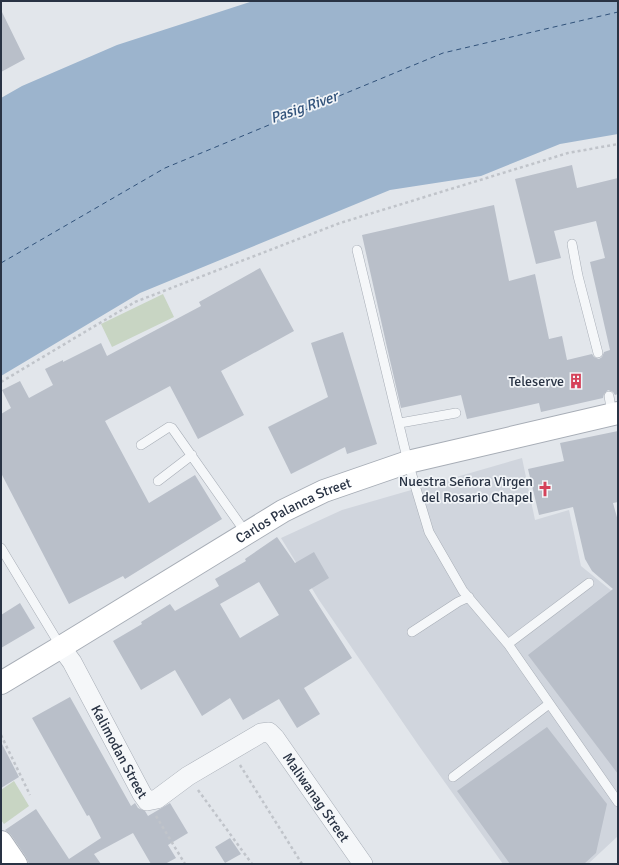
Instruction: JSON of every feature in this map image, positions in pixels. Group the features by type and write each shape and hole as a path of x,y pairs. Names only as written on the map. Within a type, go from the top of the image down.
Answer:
{"street":[{"name":"Carlos Palanca Street","path":"1,683 67,655 246,533 283,511 324,491 408,462 613,408"},
{"name":"Kalimodan Street","path":"67,655 147,801 157,799 188,776 261,734 269,732"},
{"name":"Maliwanag Street","path":"269,732 275,738 363,864"},
{"path":"1,842 16,864"}],"lane":[{"path":"572,244 578,276 598,353"},
{"path":"357,250 400,423 408,462 429,532 468,597 508,644 618,802"},
{"path":"400,423 456,413"},
{"path":"141,445 170,427 172,428 246,533"},
{"path":"158,481 192,455"},
{"path":"1,548 67,655"},
{"path":"508,644 589,583"},
{"path":"412,632 468,597"},
{"path":"453,777 550,704"}],"path":[{"path":"1,382 135,302 340,222 568,153 618,144"},
{"path":"1,735 30,795"},
{"path":"231,751 302,864"},
{"path":"188,776 252,864"},
{"path":"147,801 185,864"}],"shaded area":[{"path":"522,458 535,520 569,510 581,566 618,596 618,836 588,864 503,864 419,746 319,600 281,538 342,510"}],"green space":[{"path":"163,294 174,317 112,347 101,324"},
{"path":"14,781 29,806 4,824 1,820 1,790"}],"water":[{"name":"Pasig River","path":"253,1 618,1 618,134 560,144 481,176 390,190 140,293 1,376 1,98 22,86 117,45"}],"building":[{"path":"1,10 25,59 1,72"},
{"path":"572,165 577,188 618,178 618,394 615,395 613,392 608,390 604,394 603,398 541,412 539,403 467,419 461,395 401,408 362,235 494,205 509,281 535,274 549,339 562,336 567,360 592,354 594,357 599,359 602,357 604,352 610,350 590,262 605,258 596,221 554,231 561,258 536,264 515,179"},
{"path":"260,268 294,331 221,371 244,415 198,439 170,386 105,421 149,503 195,475 222,519 125,579 123,576 69,604 1,473 1,414 11,408 2,390 20,381 29,398 53,385 45,369 63,360 63,362 101,343 107,356 201,306 199,302"},
{"path":"343,332 377,444 347,454 345,447 291,474 268,427 328,397 311,343"},
{"path":"618,431 618,502 613,503 618,521 618,774 528,655 613,589 592,571 585,559 573,507 539,515 528,469 564,461 560,443"},
{"path":"277,537 295,563 314,552 329,578 309,590 352,658 304,688 320,714 297,728 279,699 243,720 230,698 202,716 175,670 141,690 113,641 142,624 141,622 170,604 175,611 219,586 215,579 246,561 245,559","holes":["259,582 279,615 240,638 220,604"]},
{"path":"20,603 35,628 1,648 1,615"},
{"path":"70,697 131,806 135,803 138,808 145,811 148,816 170,803 188,833 168,845 176,858 165,864 151,864 133,833 94,854 101,864 29,864 11,835 5,830 36,809 69,859 101,838 32,718"},
{"path":"547,727 607,804 596,853 584,864 510,864 457,791"},
{"path":"1,742 19,777 1,788"},
{"path":"230,838 241,854 225,863 215,847"}],"ferry route":[{"path":"1,263 165,168 443,53 618,12"}],"place":[{"name":"Teleserve","path":"576,381"},
{"name":"Nuestra Señora Virgen del Rosario Chapel","path":"545,489"}]}
